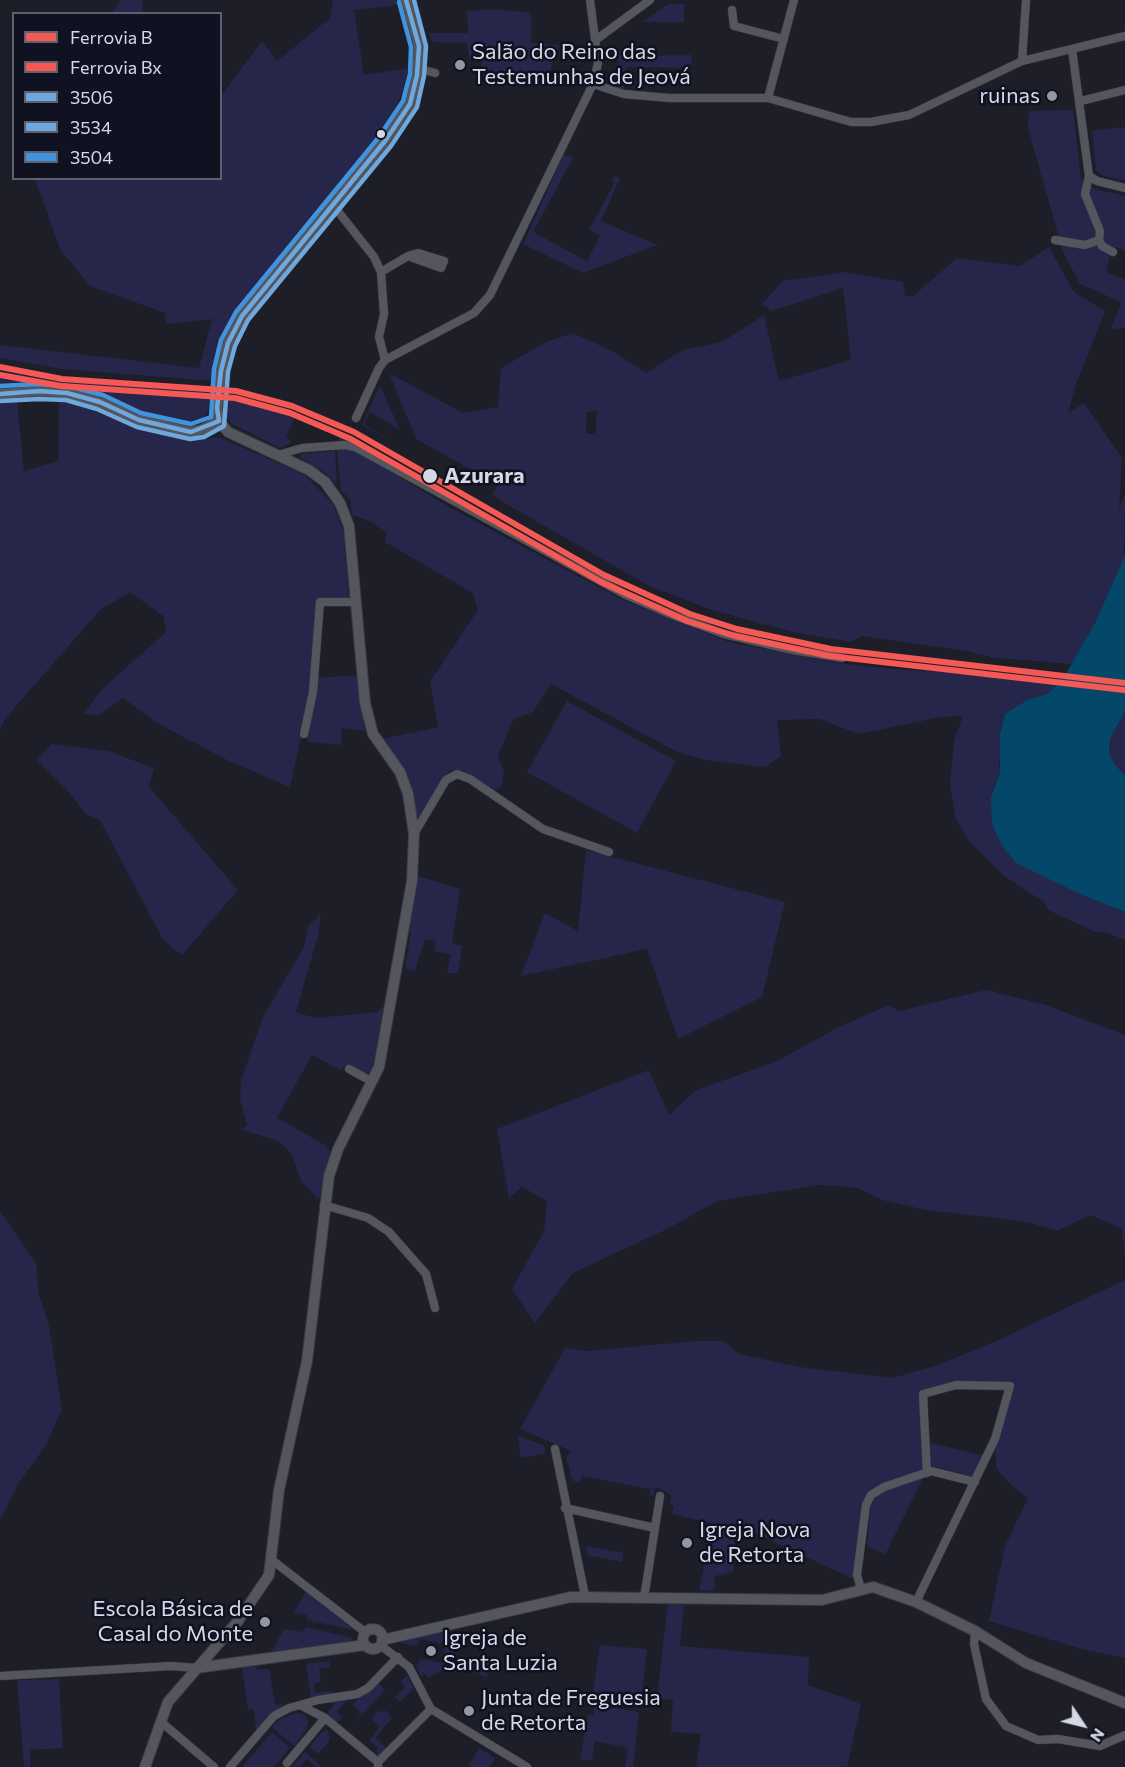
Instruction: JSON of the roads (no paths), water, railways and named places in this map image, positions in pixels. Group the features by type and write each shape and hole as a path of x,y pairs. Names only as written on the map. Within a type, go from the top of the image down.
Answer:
{"street":[{"path":"146,1767 168,1702 238,1621 261,1589 272,1560 279,1490 307,1361 329,1176 338,1149 379,1067 412,881 414,834 408,794 400,772 373,734 365,703 349,526 340,503 325,482 309,470 228,432 219,421 217,408 220,371 228,343 238,325 257,296 398,125 410,104 417,68 418,46 406,0"},
{"path":"356,418 385,360 474,313 490,295 593,84 598,63 597,39 590,0"},
{"path":"597,39 650,0"},
{"path":"768,98 794,0"},
{"path":"1022,61 1026,0"},
{"path":"732,10 734,26 784,39"},
{"path":"593,84 624,94 669,98 768,98 852,122 871,122 909,115 1022,61 1125,36"},
{"path":"1072,48 1081,101 1089,176 1084,194 1100,231 1099,240 1102,246 1113,252"},
{"path":"417,68 435,73"},
{"path":"1081,101 1125,90"},
{"path":"1089,176 1096,181 1125,188"},
{"path":"333,205 374,257 381,272 384,314 379,337 385,360"},
{"path":"1055,240 1084,245 1099,240"},
{"path":"381,272 408,256"},
{"path":"0,394 39,391 67,393 100,402 139,420 191,432 219,421"},
{"path":"278,455 302,448 345,445 355,447 624,594 670,614 724,634 793,650 842,658"},
{"path":"304,734 313,692 320,602 355,602"},
{"path":"414,834 446,780 457,774 470,779 543,829 609,852"},
{"path":"349,1069 371,1081"},
{"path":"324,1204 368,1218 389,1232 426,1274 435,1308"},
{"path":"916,1602 995,1439 1010,1386 956,1384 923,1394 927,1473"},
{"path":"555,1449 585,1596"},
{"path":"861,1589 857,1575 866,1504 871,1495 884,1486 931,1471 975,1482"},
{"path":"644,1598 660,1496"},
{"path":"566,1508 655,1528"},
{"path":"272,1560 365,1632 377,1630 381,1642 414,1674 431,1709 526,1767"},
{"path":"0,1676 171,1666 196,1668 365,1645 374,1648 381,1642 558,1599 585,1596 822,1600 861,1589 881,1588 916,1602 975,1631 1026,1663 1125,1703"},
{"path":"975,1631 974,1644 986,1699 1006,1726 1038,1740 1058,1739 1100,1746 1125,1735"},
{"path":"365,1632 363,1638 365,1645"},
{"path":"230,1767 274,1716 300,1705 357,1694 368,1688 398,1658"},
{"path":"300,1705 312,1709 325,1718 378,1765 431,1709"},
{"path":"287,1763 325,1718"},
{"path":"160,1721 214,1767"}],"water":[{"path":"1125,556 1125,711 1110,739 1109,753 1115,765 1125,775 1125,912 1084,896 1016,863 1003,847 992,824 991,797 1000,773 1000,735 1005,714 1029,699 1048,694 1064,677 1095,623"}],"rail line":[{"name":"B","path":"0,367 62,379 236,391 292,406 354,432 604,575 690,614 737,629 831,649 1125,683"},
{"name":"Bx","path":"0,375 61,386 235,398 290,413 351,439 601,582 687,621 735,636 830,656 1124,690"}],"place":[{"name":"Salão do Reino das Testemunhas de Jeová","path":"460,65"},
{"name":"ruinas","path":"1052,96"},
{"name":"Azurara","path":"430,476"},
{"name":"Igreja Nova de Retorta","path":"687,1543"},
{"name":"Escola Básica de Casal do Monte","path":"265,1622"},
{"name":"Igreja de Santa Luzia","path":"431,1651"},
{"name":"Junta de Freguesia de Retorta","path":"469,1711"}]}
